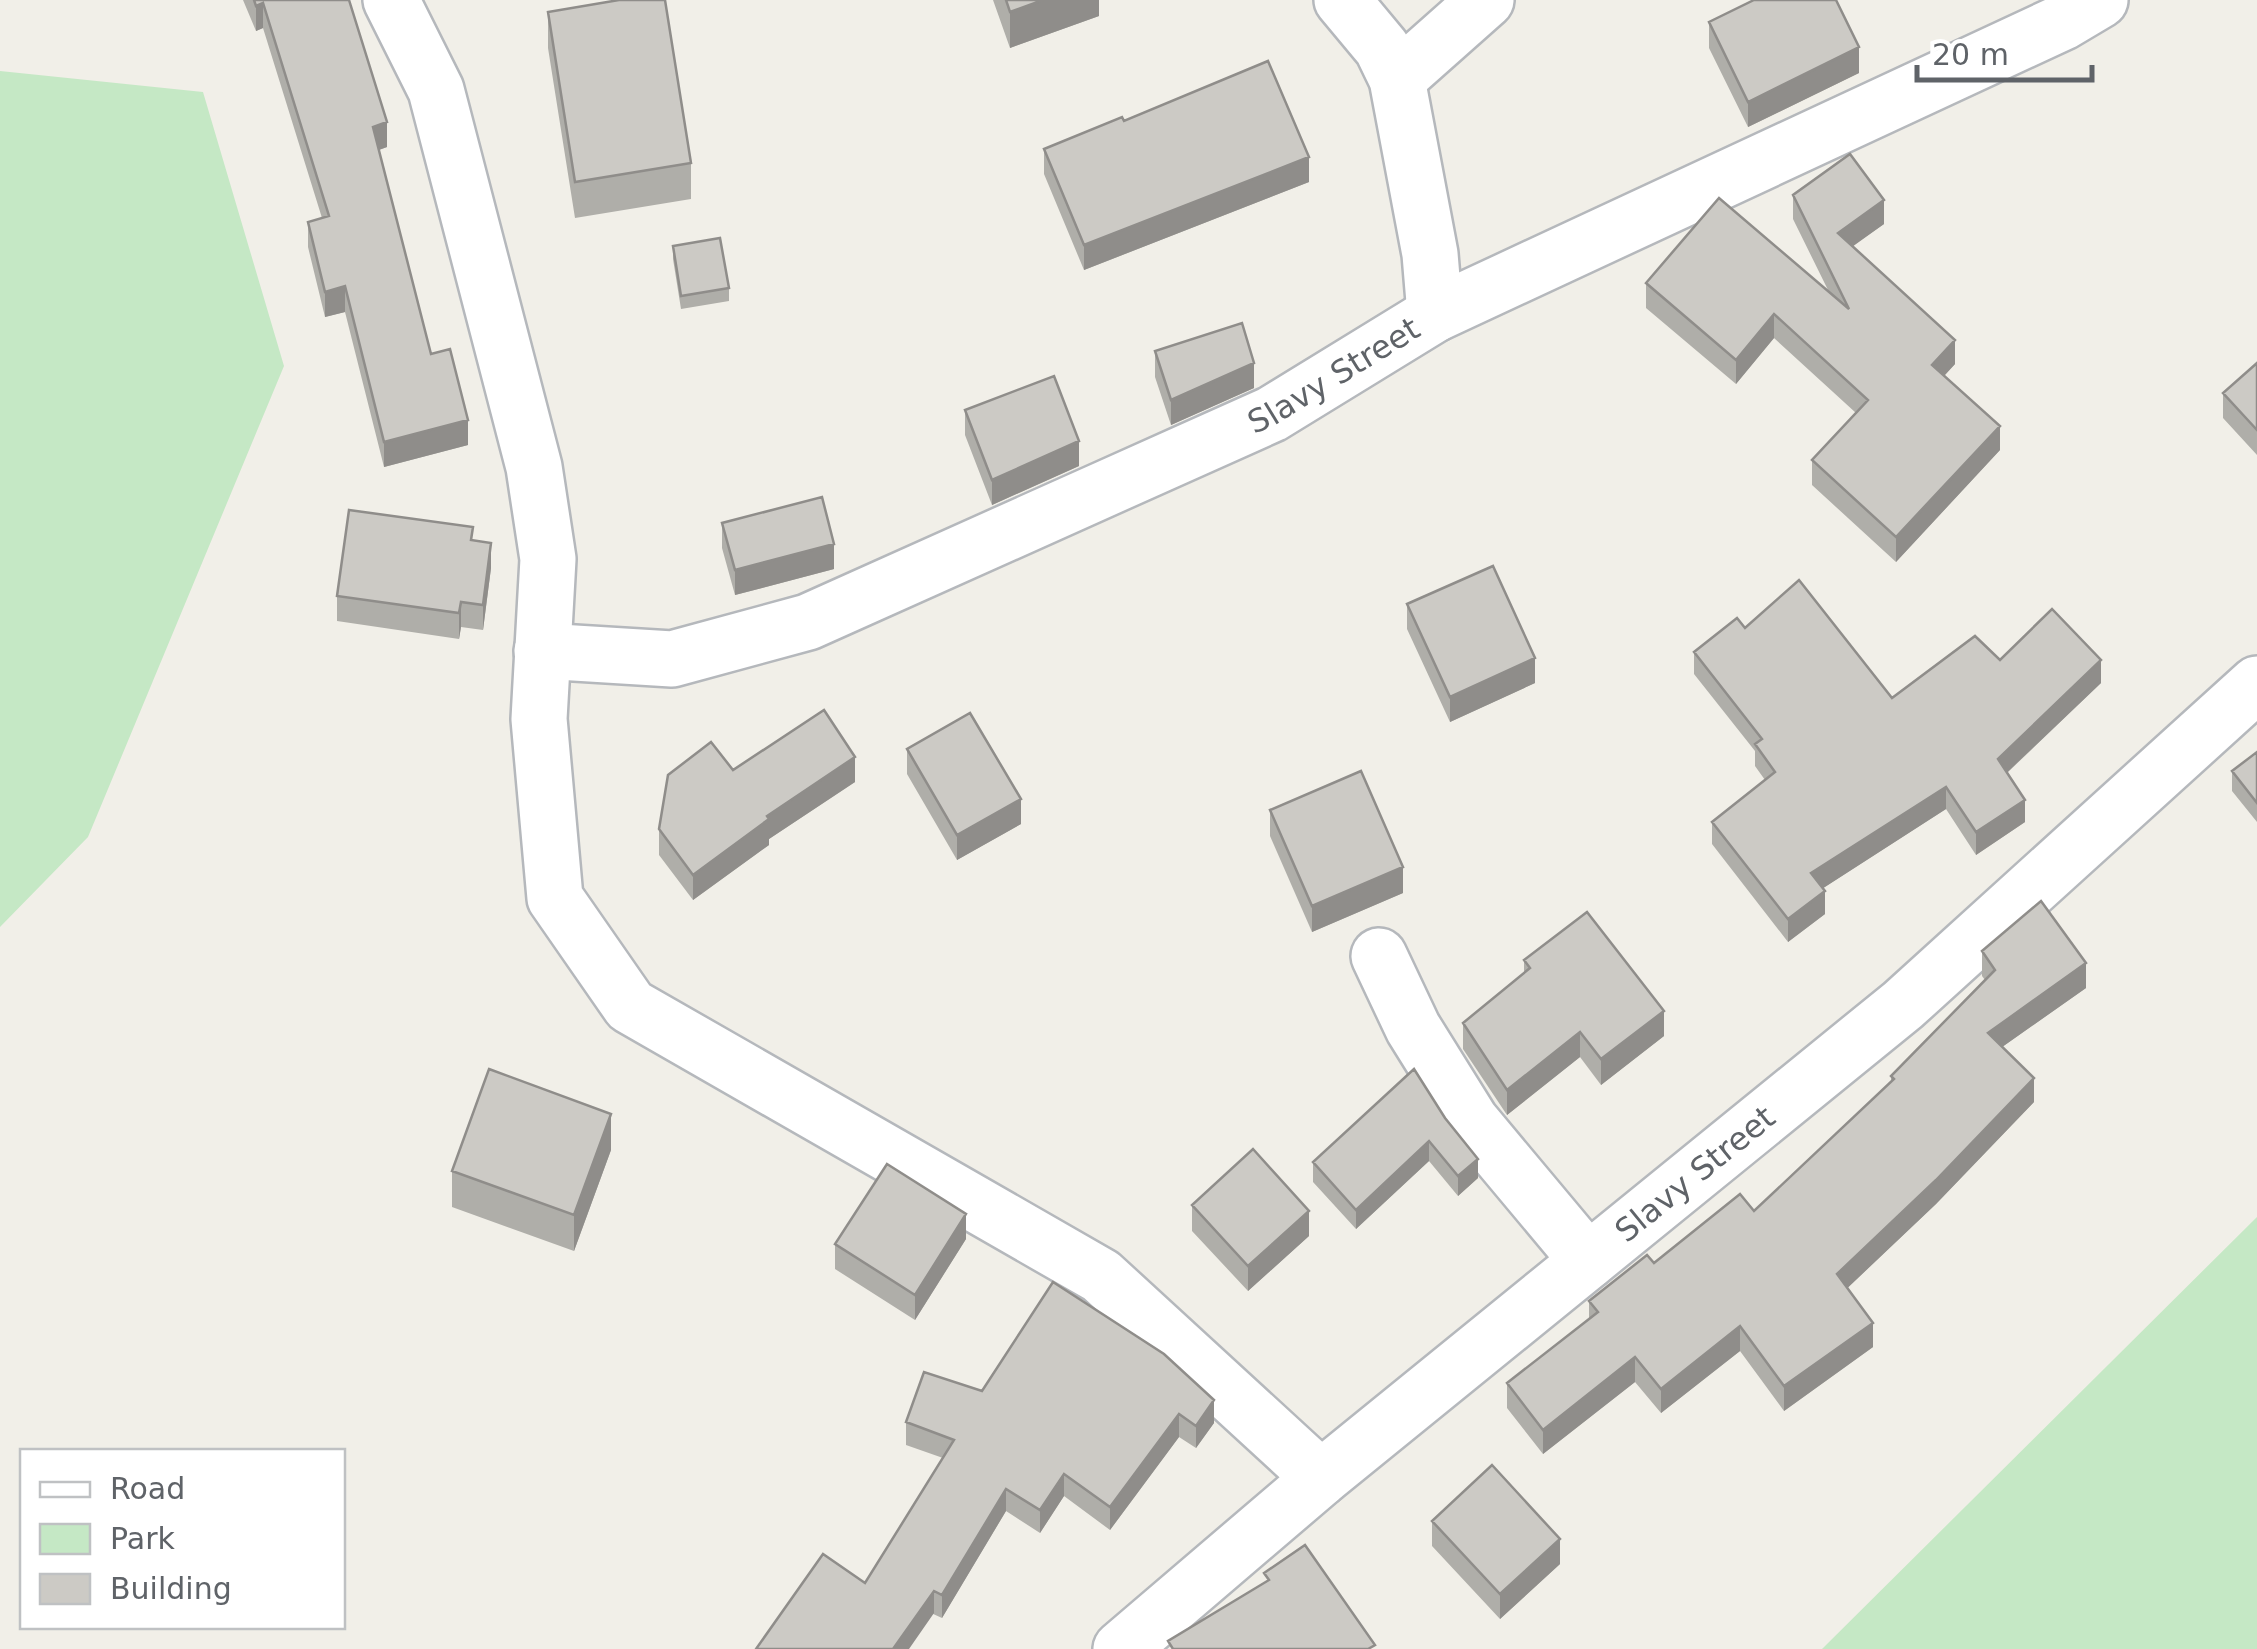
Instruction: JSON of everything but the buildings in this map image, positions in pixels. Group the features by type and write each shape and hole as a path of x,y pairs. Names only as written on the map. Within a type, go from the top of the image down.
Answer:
{"street":[{"path":"391,0 436,90 534,467 548,559 538,719 554,898 630,1006 1101,1276 1322,1478"},
{"path":"1342,0 1382,48 1396,79 1430,254 1435,314"},
{"path":"1396,79 1486,0"},
{"name":"Slavy Street","path":"542,651 672,659 808,622 1272,414 1435,314 2063,22 2100,0"},
{"name":"Slavy Street","path":"1121,1649 1322,1478 1903,1005 2257,684"},
{"path":"1379,956 1413,1028 1471,1121 1588,1261"}],"green space":[{"path":"0,71 203,92 284,366 88,837 0,927"},
{"path":"2257,1217 2257,1649 1822,1649"}]}
